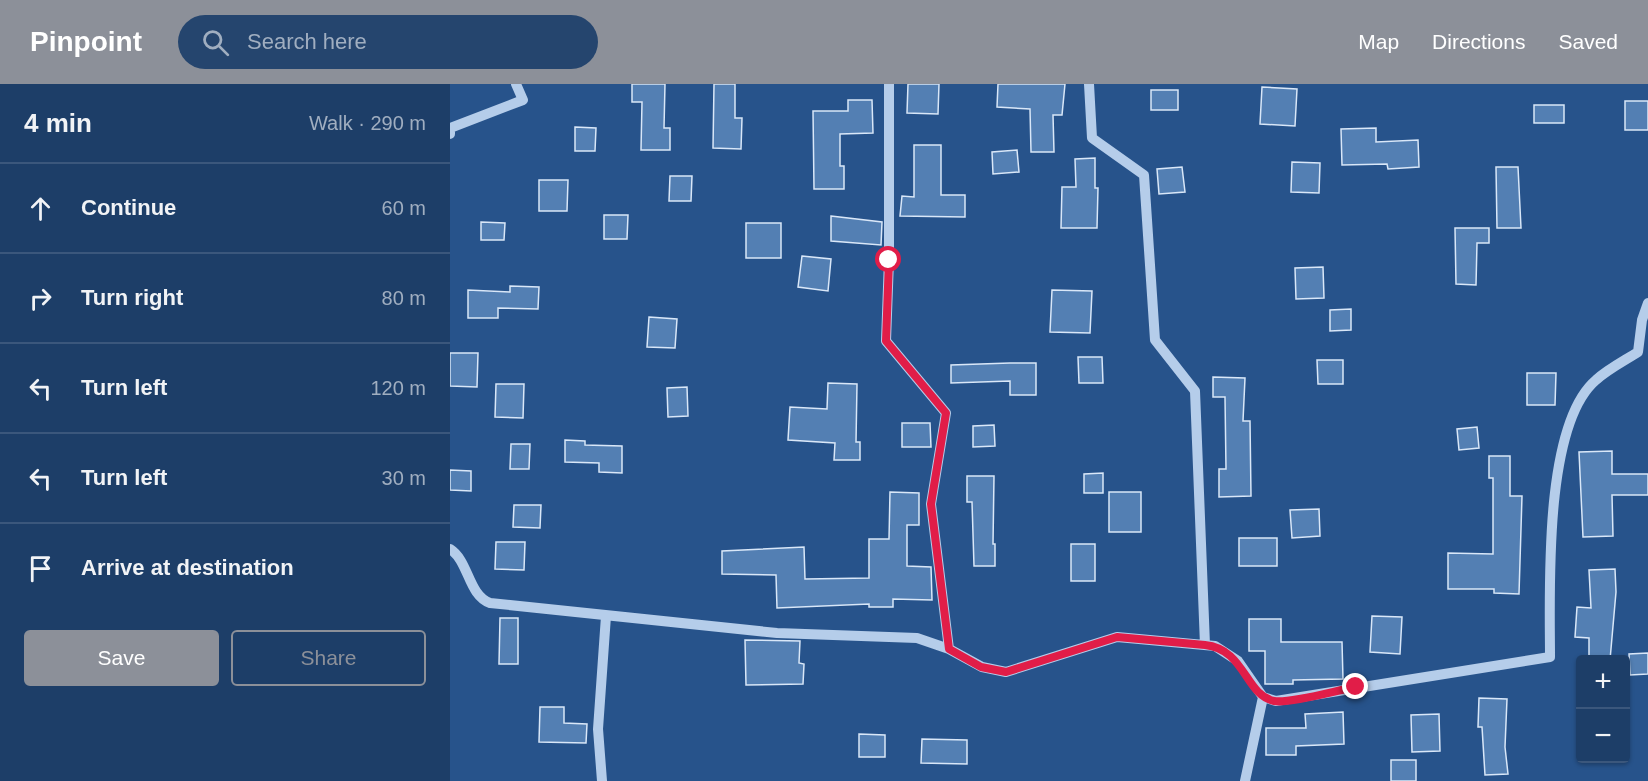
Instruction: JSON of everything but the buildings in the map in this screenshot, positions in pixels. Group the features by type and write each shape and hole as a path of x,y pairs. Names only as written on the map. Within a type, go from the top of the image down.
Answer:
{"street":[{"path":"450,134 450,128 523,100 516,84"},
{"path":"889,84 889,260 886,341 946,413 931,504 949,649"},
{"path":"1089,84 1092,138 1144,175 1155,340 1195,391 1205,645"},
{"path":"450,549 457,553 483,601 777,633 917,638 949,649 981,667 1006,672 1117,637 1215,646 1238,661 1263,697 1276,701 1550,657 1551,536 1564,442 1577,406 1594,381 1638,352 1642,320 1648,303"},
{"path":"602,781 598,729 606,616"},
{"path":"1245,781 1263,697"}],"route":[{"path":"889,260 886,341 946,413 931,504 949,649 981,667 1006,672 1117,637 1205,645 1215,646 1238,661 1263,697 1276,701 1356,687"}]}
